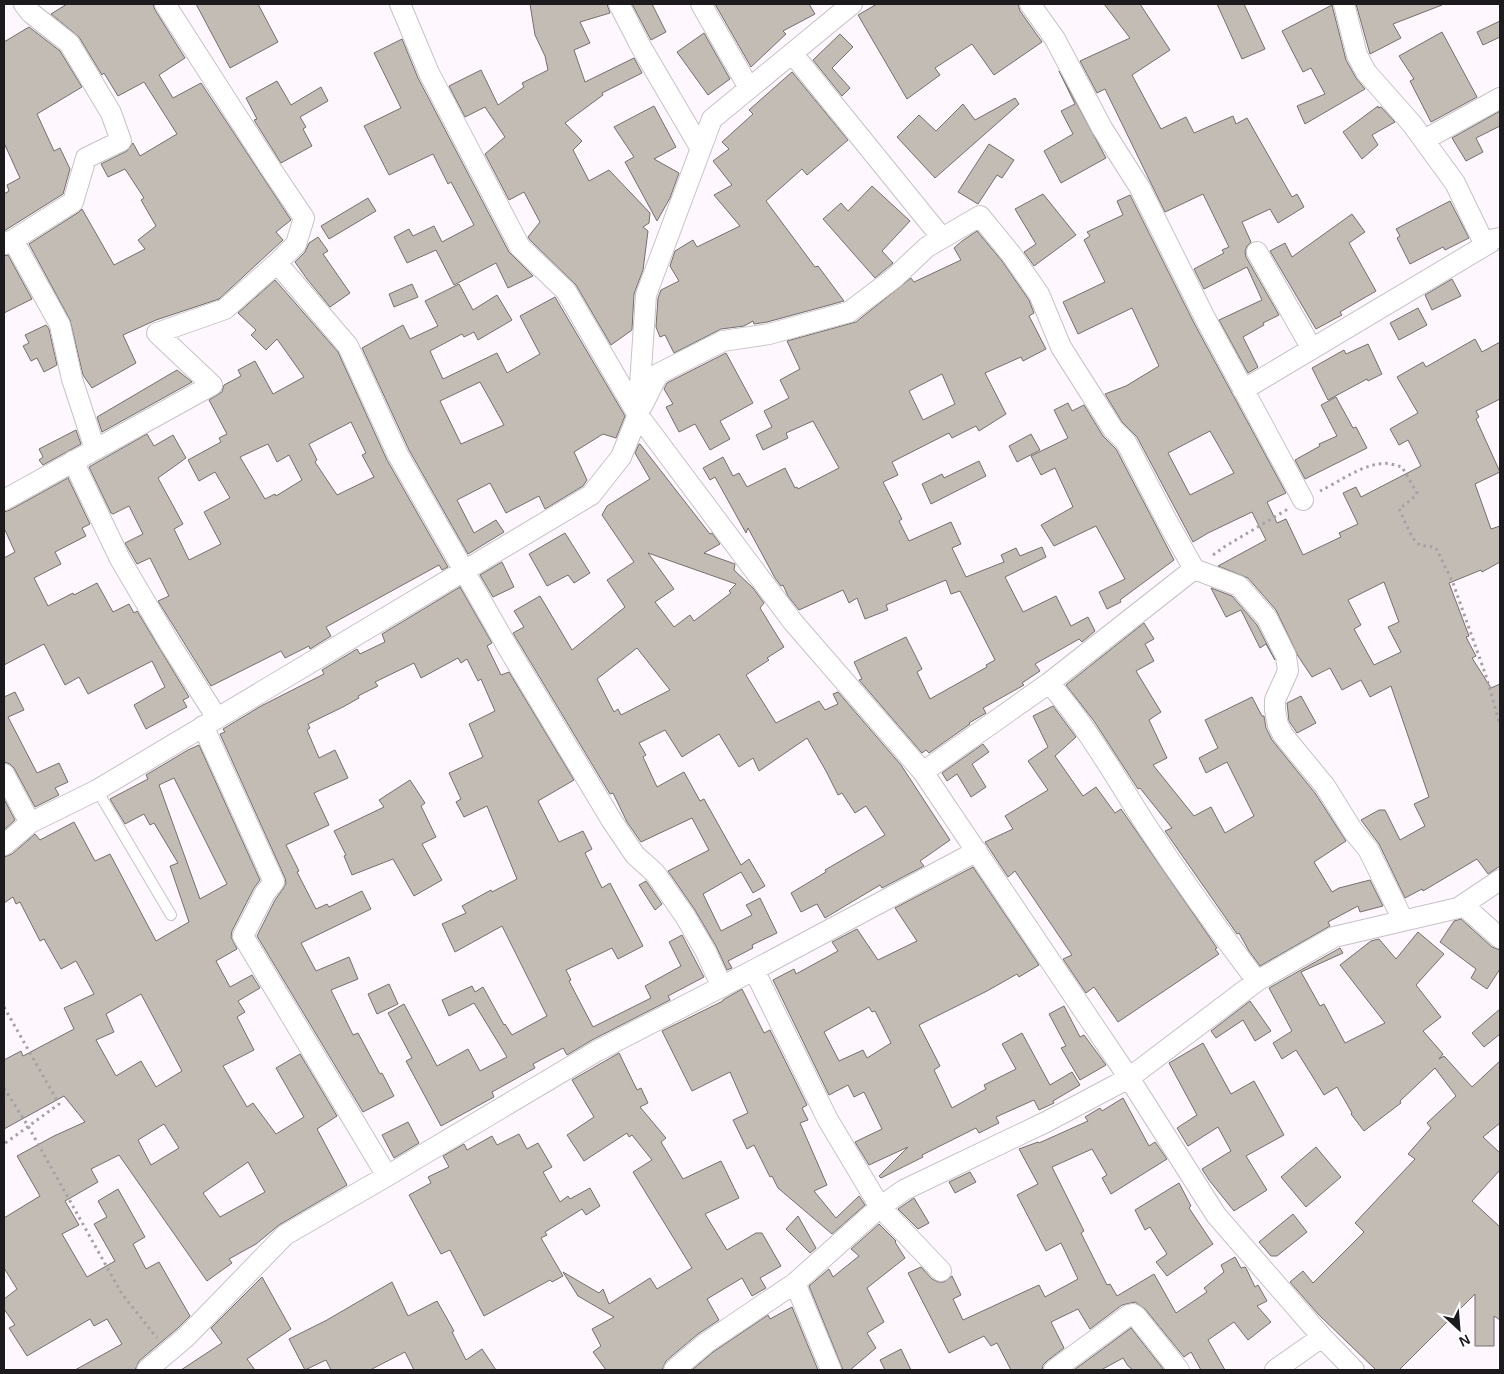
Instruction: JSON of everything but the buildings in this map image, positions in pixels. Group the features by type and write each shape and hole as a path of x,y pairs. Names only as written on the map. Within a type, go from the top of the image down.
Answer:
{"street":[{"path":"24,4 31,14 69,42 112,113 121,141 86,158 73,202 8,242 60,325 72,379 95,449"},
{"path":"4,500 212,385 157,333 225,309 296,244 304,218 165,4"},
{"path":"619,4 640,45 701,149"},
{"path":"701,4 750,88"},
{"path":"638,415 646,295 712,118 852,4"},
{"path":"1030,4 1055,39 1102,128 1140,188 1242,390 1302,500"},
{"path":"1344,4 1357,55 1366,72 1412,124 1455,183 1483,241 1498,239"},
{"path":"403,6 429,72 520,247 566,291 638,415 793,622 923,772 1129,1078 1216,1215 1322,1337 1354,1370"},
{"path":"792,53 942,238"},
{"path":"1424,140 1500,98"},
{"path":"4,845 30,823 97,790 591,495 621,457 638,415 658,374 724,342 769,334 849,312 894,278 927,248 980,216 1011,254 1039,294 1061,347 1113,429 1126,442 1194,569 1240,586 1267,618 1286,656 1288,671 1275,700 1278,725 1283,735 1325,786 1353,831 1368,849 1403,920"},
{"path":"1242,390 1498,239"},
{"path":"1257,252 1312,349"},
{"path":"277,263 348,346 398,455 511,653 612,821 635,855 655,873 685,916 706,952 722,987"},
{"path":"73,461 120,559 170,644 210,722 274,882 265,894 243,936 387,1176"},
{"path":"923,772 1050,683 1194,569"},
{"path":"1050,683 1082,725 1153,835 1256,981"},
{"path":"4,774 30,823"},
{"path":"147,1370 186,1337 285,1235 597,1051 722,987 977,850"},
{"path":"674,1370 706,1343 796,1283 880,1207 904,1190 1046,1122 1129,1078 1256,981 1334,937 1458,908 1500,880"},
{"path":"1463,905 1500,938"},
{"path":"754,970 828,1120 880,1207 941,1271"},
{"path":"796,1283 831,1370"},
{"path":"1054,1370 1133,1314 1178,1370"},
{"path":"1274,1370 1322,1337"}],"lane":[{"path":"97,790 171,915"}],"path":[{"path":"1194,569 1224,547 1302,500 1362,470 1378,464 1391,464 1402,467 1417,493 1399,509 1415,541 1422,546 1436,548 1453,584 1486,676 1500,725"},
{"path":"4,1008 59,1104 4,1144"},
{"path":"4,1088 28,1126 122,1294 168,1352"}]}
